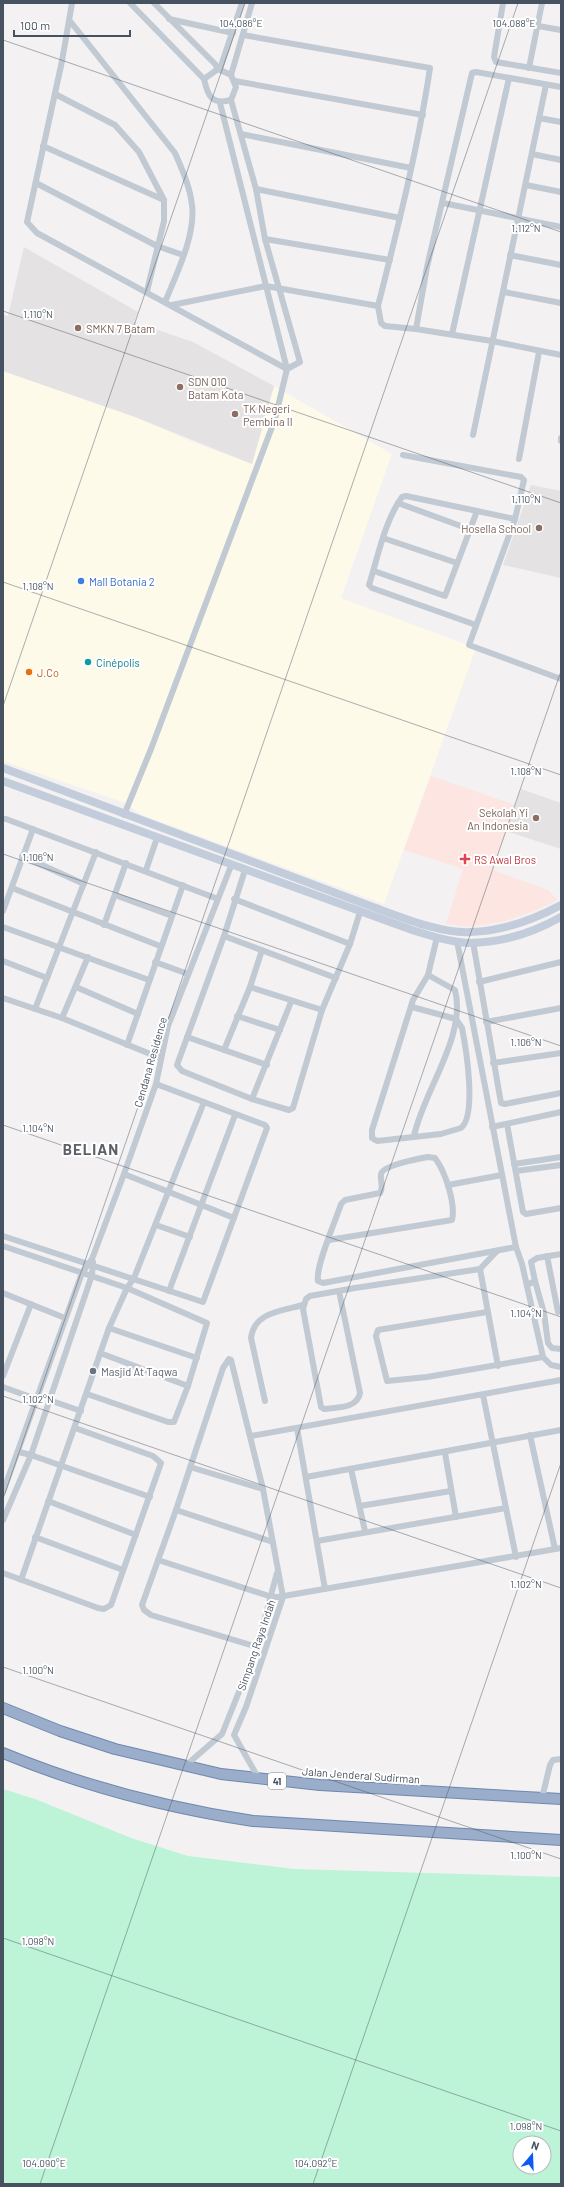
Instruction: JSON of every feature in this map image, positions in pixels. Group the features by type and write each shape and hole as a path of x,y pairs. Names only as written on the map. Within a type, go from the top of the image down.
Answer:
{"highway":[{"name":"Jalan Jenderal Sudirman","path":"3,1708 60,1731 115,1749 184,1767 259,1779 320,1785 561,1799"},
{"path":"3,1753 48,1771 104,1789 210,1815 253,1821 561,1840"}],"main road":[{"path":"3,768 124,815 421,922 470,932 506,927 541,915 561,905"},
{"path":"3,781 231,866 437,938 472,942 510,938 546,926 561,917"},
{"path":"276,881 280,871"}],"street":[{"path":"72,3 70,21 27,222 37,233 147,291 287,369"},
{"path":"130,3 204,79 209,94 214,101 220,103 231,100 235,94 234,81 231,75 219,69 154,3"},
{"path":"204,79 219,69 233,33 242,3"},
{"path":"231,75 252,3"},
{"path":"503,3 494,57 495,61 561,74"},
{"path":"529,68 542,3"},
{"path":"170,19 233,33"},
{"path":"70,21 176,152 192,205 192,222 184,254 165,302"},
{"path":"538,26 561,30"},
{"path":"242,35 430,68 423,116 412,168 378,306 383,326 452,334 492,341 539,352 561,355"},
{"path":"416,329 427,267 472,73 476,72 561,87"},
{"path":"452,334 509,78"},
{"path":"234,81 423,116"},
{"path":"473,436 546,84"},
{"path":"55,94 115,125 139,152 164,200 165,212 147,291"},
{"path":"231,100 256,189 265,239 281,290 300,362 287,369"},
{"path":"124,815 151,749 275,419 287,369 220,103"},
{"path":"539,118 561,122"},
{"path":"241,134 412,168"},
{"path":"43,146 164,200"},
{"path":"532,154 561,160"},
{"path":"36,183 157,246 184,254"},
{"path":"526,185 561,192"},
{"path":"256,189 400,218"},
{"path":"443,203 480,209 518,219 561,227"},
{"path":"265,239 390,260"},
{"path":"510,256 561,265"},
{"path":"172,305 266,286 281,290 378,306"},
{"path":"504,292 561,303"},
{"path":"519,459 539,352"},
{"path":"403,455 521,477 524,480 525,483 515,519 469,645 561,679"},
{"path":"476,625 372,588 370,585 383,538 398,503 402,497 406,496 515,519"},
{"path":"398,503 469,529"},
{"path":"374,571 445,596 477,511"},
{"path":"383,538 457,563"},
{"path":"4,819 146,870 218,899"},
{"path":"3,909 33,829"},
{"path":"146,870 157,838"},
{"path":"35,1009 60,948 96,852"},
{"path":"22,856 84,884"},
{"path":"104,925 126,863"},
{"name":"Cendana Residence","path":"3,1492 5,1479 19,1452 36,1399 82,1273 86,1264 92,1258 124,1174 156,1084 160,1058 168,1026 231,866"},
{"path":"245,870 234,899 224,936 177,1064 178,1068 252,1099 289,1110 293,1108 322,1010 350,944 360,912"},
{"path":"128,1045 160,946 183,884"},
{"path":"12,888 160,946"},
{"path":"115,895 172,916"},
{"path":"234,899 350,944"},
{"path":"3,928 149,980"},
{"path":"224,936 336,978"},
{"path":"412,1006 456,1019 462,1028 469,1094 468,1116 461,1128 441,1134 414,1136 380,1142 375,1141 372,1136 412,1006 417,991 428,974 437,938"},
{"path":"457,941 516,1247 527,1285 543,1357 551,1365 561,1367"},
{"path":"472,942 493,1063 503,1104 561,1093"},
{"path":"224,1050 250,987 262,950"},
{"path":"62,1018 88,958"},
{"path":"3,961 48,978"},
{"path":"155,962 188,974"},
{"path":"479,982 561,962"},
{"path":"414,1136 441,1069 456,1019 454,990 428,974"},
{"path":"76,987 138,1014"},
{"path":"250,987 290,1002 322,1010"},
{"path":"3,998 62,1018 160,1058"},
{"path":"252,1099 267,1065 290,1002"},
{"path":"486,1022 561,1008"},
{"path":"237,1016 280,1030"},
{"path":"186,1037 267,1065"},
{"path":"493,1063 561,1053"},
{"path":"3,1236 86,1264 134,1278 202,1302 268,1130 265,1125 235,1115 156,1084"},
{"path":"20,1580 60,1465 75,1428 109,1328 127,1288 134,1278 204,1102"},
{"path":"492,1127 561,1112"},
{"path":"169,1291 235,1115"},
{"path":"507,1124 524,1214 561,1208"},
{"path":"329,1240 452,1220 448,1185 440,1165 435,1158 428,1157 386,1168 381,1174 382,1191 380,1193 344,1200 329,1240 318,1272 317,1278 320,1282 362,1277 516,1247"},
{"path":"514,1164 561,1157"},
{"path":"516,1171 561,1165"},
{"path":"124,1174 234,1218"},
{"path":"448,1185 502,1175"},
{"path":"156,1225 190,1237"},
{"path":"3,1246 127,1288 207,1323 188,1386 175,1420 172,1422 87,1394"},
{"path":"265,1401 251,1338 252,1330 260,1319 272,1313 303,1305 310,1296 480,1269 497,1251"},
{"path":"561,1254 538,1258 531,1262 544,1313 548,1343 552,1348 561,1349"},
{"path":"544,1313 559,1312 547,1256"},
{"path":"3,1520 31,1454 92,1275 94,1266 92,1258"},
{"path":"480,1269 498,1366"},
{"path":"527,1285 535,1281"},
{"path":"303,1305 321,1407 324,1409 350,1406 356,1401 360,1393 339,1291"},
{"path":"3,1293 65,1318"},
{"path":"3,1376 31,1304"},
{"path":"487,1312 378,1330 376,1336 387,1382 498,1366 543,1357"},
{"path":"109,1328 197,1358"},
{"path":"100,1353 188,1386"},
{"path":"257,1647 151,1615 144,1610 143,1601 176,1510 223,1368 229,1359 231,1360 263,1489 277,1573 283,1596 558,1549 530,1435"},
{"path":"250,1436 561,1380"},
{"path":"3,1387 36,1399"},
{"path":"483,1395 516,1557"},
{"path":"49,1400 81,1411"},
{"path":"3,1573 104,1609 111,1605 160,1466 157,1458 75,1428"},
{"path":"297,1428 325,1589"},
{"path":"306,1477 445,1453 492,1442 561,1430"},
{"path":"19,1452 31,1454 150,1497"},
{"path":"445,1453 456,1517"},
{"path":"190,1467 263,1489"},
{"path":"351,1469 365,1531"},
{"path":"360,1506 451,1491"},
{"path":"48,1501 136,1535"},
{"path":"317,1541 365,1531 506,1508"},
{"path":"176,1510 273,1542"},
{"path":"35,1537 123,1570"},
{"path":"158,1560 272,1597 277,1573"},
{"name":"Simpang Raya Indah","path":"184,1767 222,1734 257,1647 272,1597 283,1596 246,1707 234,1735 259,1779"},
{"path":"542,1798 550,1765 553,1760 561,1759"}],"shaded area":[{"name":"SMKN 7 Batam","path":"24,247 138,312 134,322 193,342 274,386 252,464 135,417 3,371 3,315 8,316"},
{"path":"3,371 135,417 193,442 252,464 274,386 392,454 341,598 476,648 384,904 142,815 125,803 3,761"},
{"name":"Hosella School","path":"531,485 561,491 561,578 503,565"},
{"name":"RS Awal Bros","path":"431,776 515,805 493,870 548,890 558,900 532,912 505,921 470,927 446,924 463,869 404,850"},
{"name":"Sekolah Yi An Indonesia","path":"521,789 561,803 561,849 506,831"}],"green space":[{"path":"3,1789 35,1799 131,1838 188,1856 294,1869 561,1877 561,2184 3,2184"}],"place":[{"name":"SMKN 7 Batam","path":"78,328"},
{"name":"SDN 010 Batam Kota","path":"180,387"},
{"name":"TK Negeri Pembina II","path":"235,414"},
{"name":"Hosella School","path":"539,528"},
{"name":"Mall Botania 2","path":"81,581"},
{"name":"Cinépolis","path":"88,662"},
{"name":"J.Co","path":"29,672"},
{"name":"Sekolah Yi An Indonesia","path":"536,818"},
{"name":"RS Awal Bros","path":"465,859"},
{"name":"Masjid At Taqwa","path":"93,1371"}],"district":[{"name":"BELIAN","path":"91,1149"}]}
